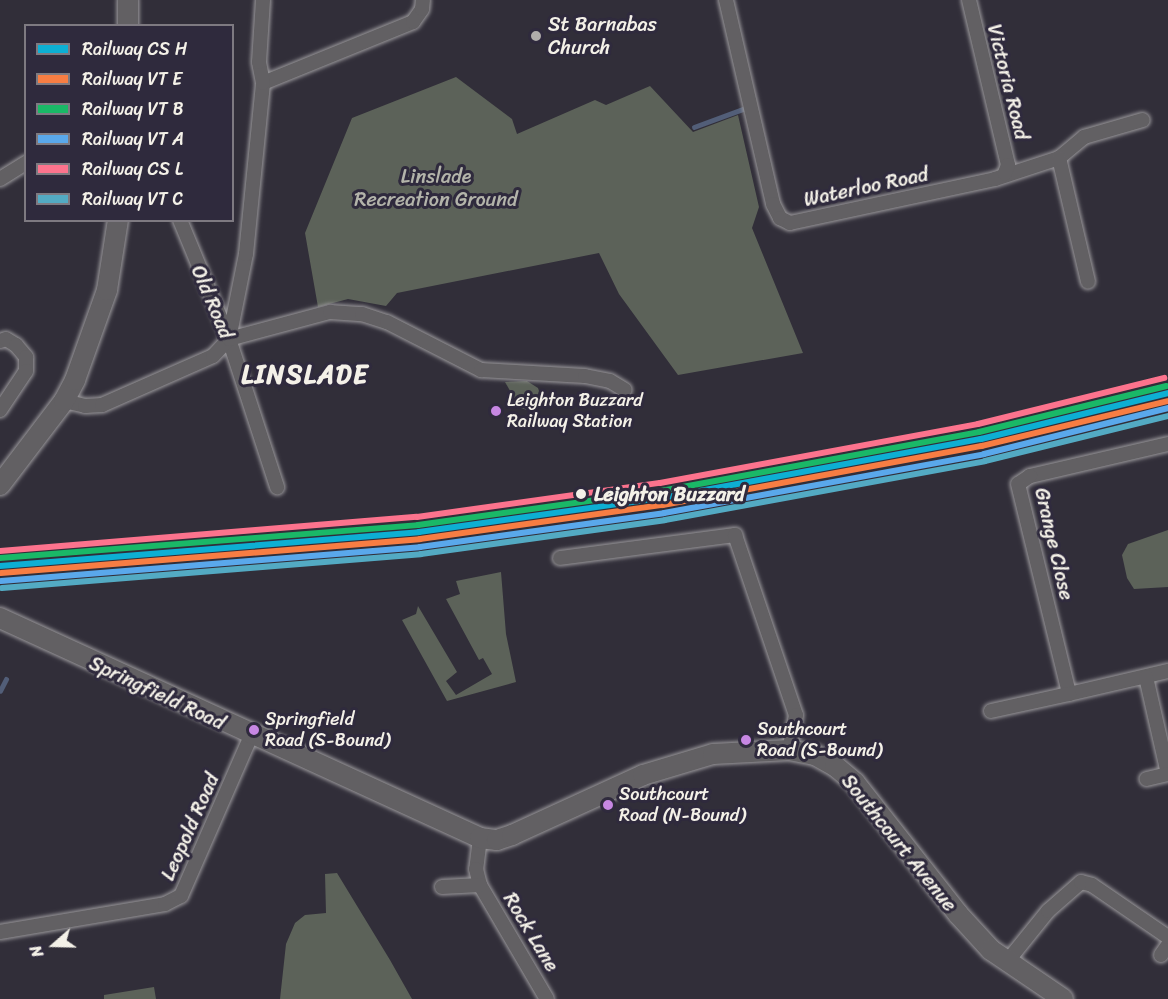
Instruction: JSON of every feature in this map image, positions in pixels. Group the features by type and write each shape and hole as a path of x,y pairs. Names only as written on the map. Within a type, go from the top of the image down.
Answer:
{"street":[{"path":"128,0 128,24"},
{"path":"229,339 246,254 263,83 259,62 263,0"},
{"path":"263,83 413,22 422,9 423,0"},
{"name":"Waterloo Road","path":"726,0 780,218 790,223 1005,173 1059,158"},
{"name":"Victoria Road","path":"969,0 1008,165 1005,173"},
{"path":"1088,282 1059,158 1084,137 1143,120"},
{"path":"0,179 24,165"},
{"path":"2,478 64,400 95,332 107,290 118,222"},
{"name":"Old Road","path":"181,222 229,339 277,487"},
{"path":"64,400 85,406 102,405 213,356 229,339 330,312 362,314 387,322 481,370 585,376 610,381 625,390"},
{"path":"0,341 6,339 26,357 26,371 0,410"},
{"name":"Grange Close","path":"1069,694 1018,484 1030,476 1168,444"},
{"path":"560,558 735,535 796,715 789,750"},
{"name":"Springfield Road","path":"0,618 251,736 480,838"},
{"path":"991,711 1146,677 1168,670"},
{"path":"1146,677 1168,774 1147,779"},
{"name":"Leopold Road","path":"0,932 165,904 182,896 251,736"},
{"name":"Southcourt Avenue","path":"480,838 497,840 512,835 642,775 677,763 741,751 789,750 825,760 855,783 958,914 1006,963 1063,999"},
{"name":"Rock Lane","path":"480,838 476,869 480,885 547,999"},
{"path":"1006,963 1048,911 1081,882 1168,937"},
{"name":"Rock Lane","path":"442,887 480,885"}],"green space":[{"name":"Linslade Recreation Ground","path":"456,77 512,119 517,134 595,100 606,105 650,86 693,132 738,115 759,207 752,228 803,353 678,375 619,294 599,253 397,293 386,306 348,299 318,307 305,233 352,118"},
{"path":"527,381 538,388 541,397 531,411 520,408 505,382"},
{"path":"1168,530 1168,587 1134,589 1127,578 1122,555 1128,544"},
{"path":"501,572 506,634 516,682 447,701 402,620 416,614 418,606 457,672 446,681 456,695 492,674 483,658 479,660 446,599 460,594 456,581"},
{"path":"337,873 412,999 280,999 286,944 295,923 305,915 326,913 325,874"},
{"path":"154,987 156,999 104,999 104,995"}],"waterway":[{"path":"694,127 743,109"},
{"path":"0,691 6,679"}],"transit line":[{"path":"0,551 417,517 660,483 978,424 1164,378"},
{"path":"0,558 418,525 661,491 979,432 1166,386"},
{"path":"0,566 419,532 662,498 981,439 1168,393"},
{"path":"1,573 420,539 663,505 982,446 1168,401"},
{"path":"1,581 420,547 664,513 984,454 1168,408"},
{"path":"2,588 421,554 665,520 985,461 1168,416"}],"place":[{"name":"St Barnabas Church","path":"536,36"},
{"name":"Leighton Buzzard Railway Station","path":"496,411"},
{"name":"Leighton Buzzard","path":"581,494"},
{"name":"Springfield Road (S-Bound)","path":"254,730"},
{"name":"Southcourt Road (S-Bound)","path":"746,740"},
{"name":"Southcourt Road (N-Bound)","path":"608,805"}],"district":[{"name":"LINSLADE","path":"305,375"}]}
